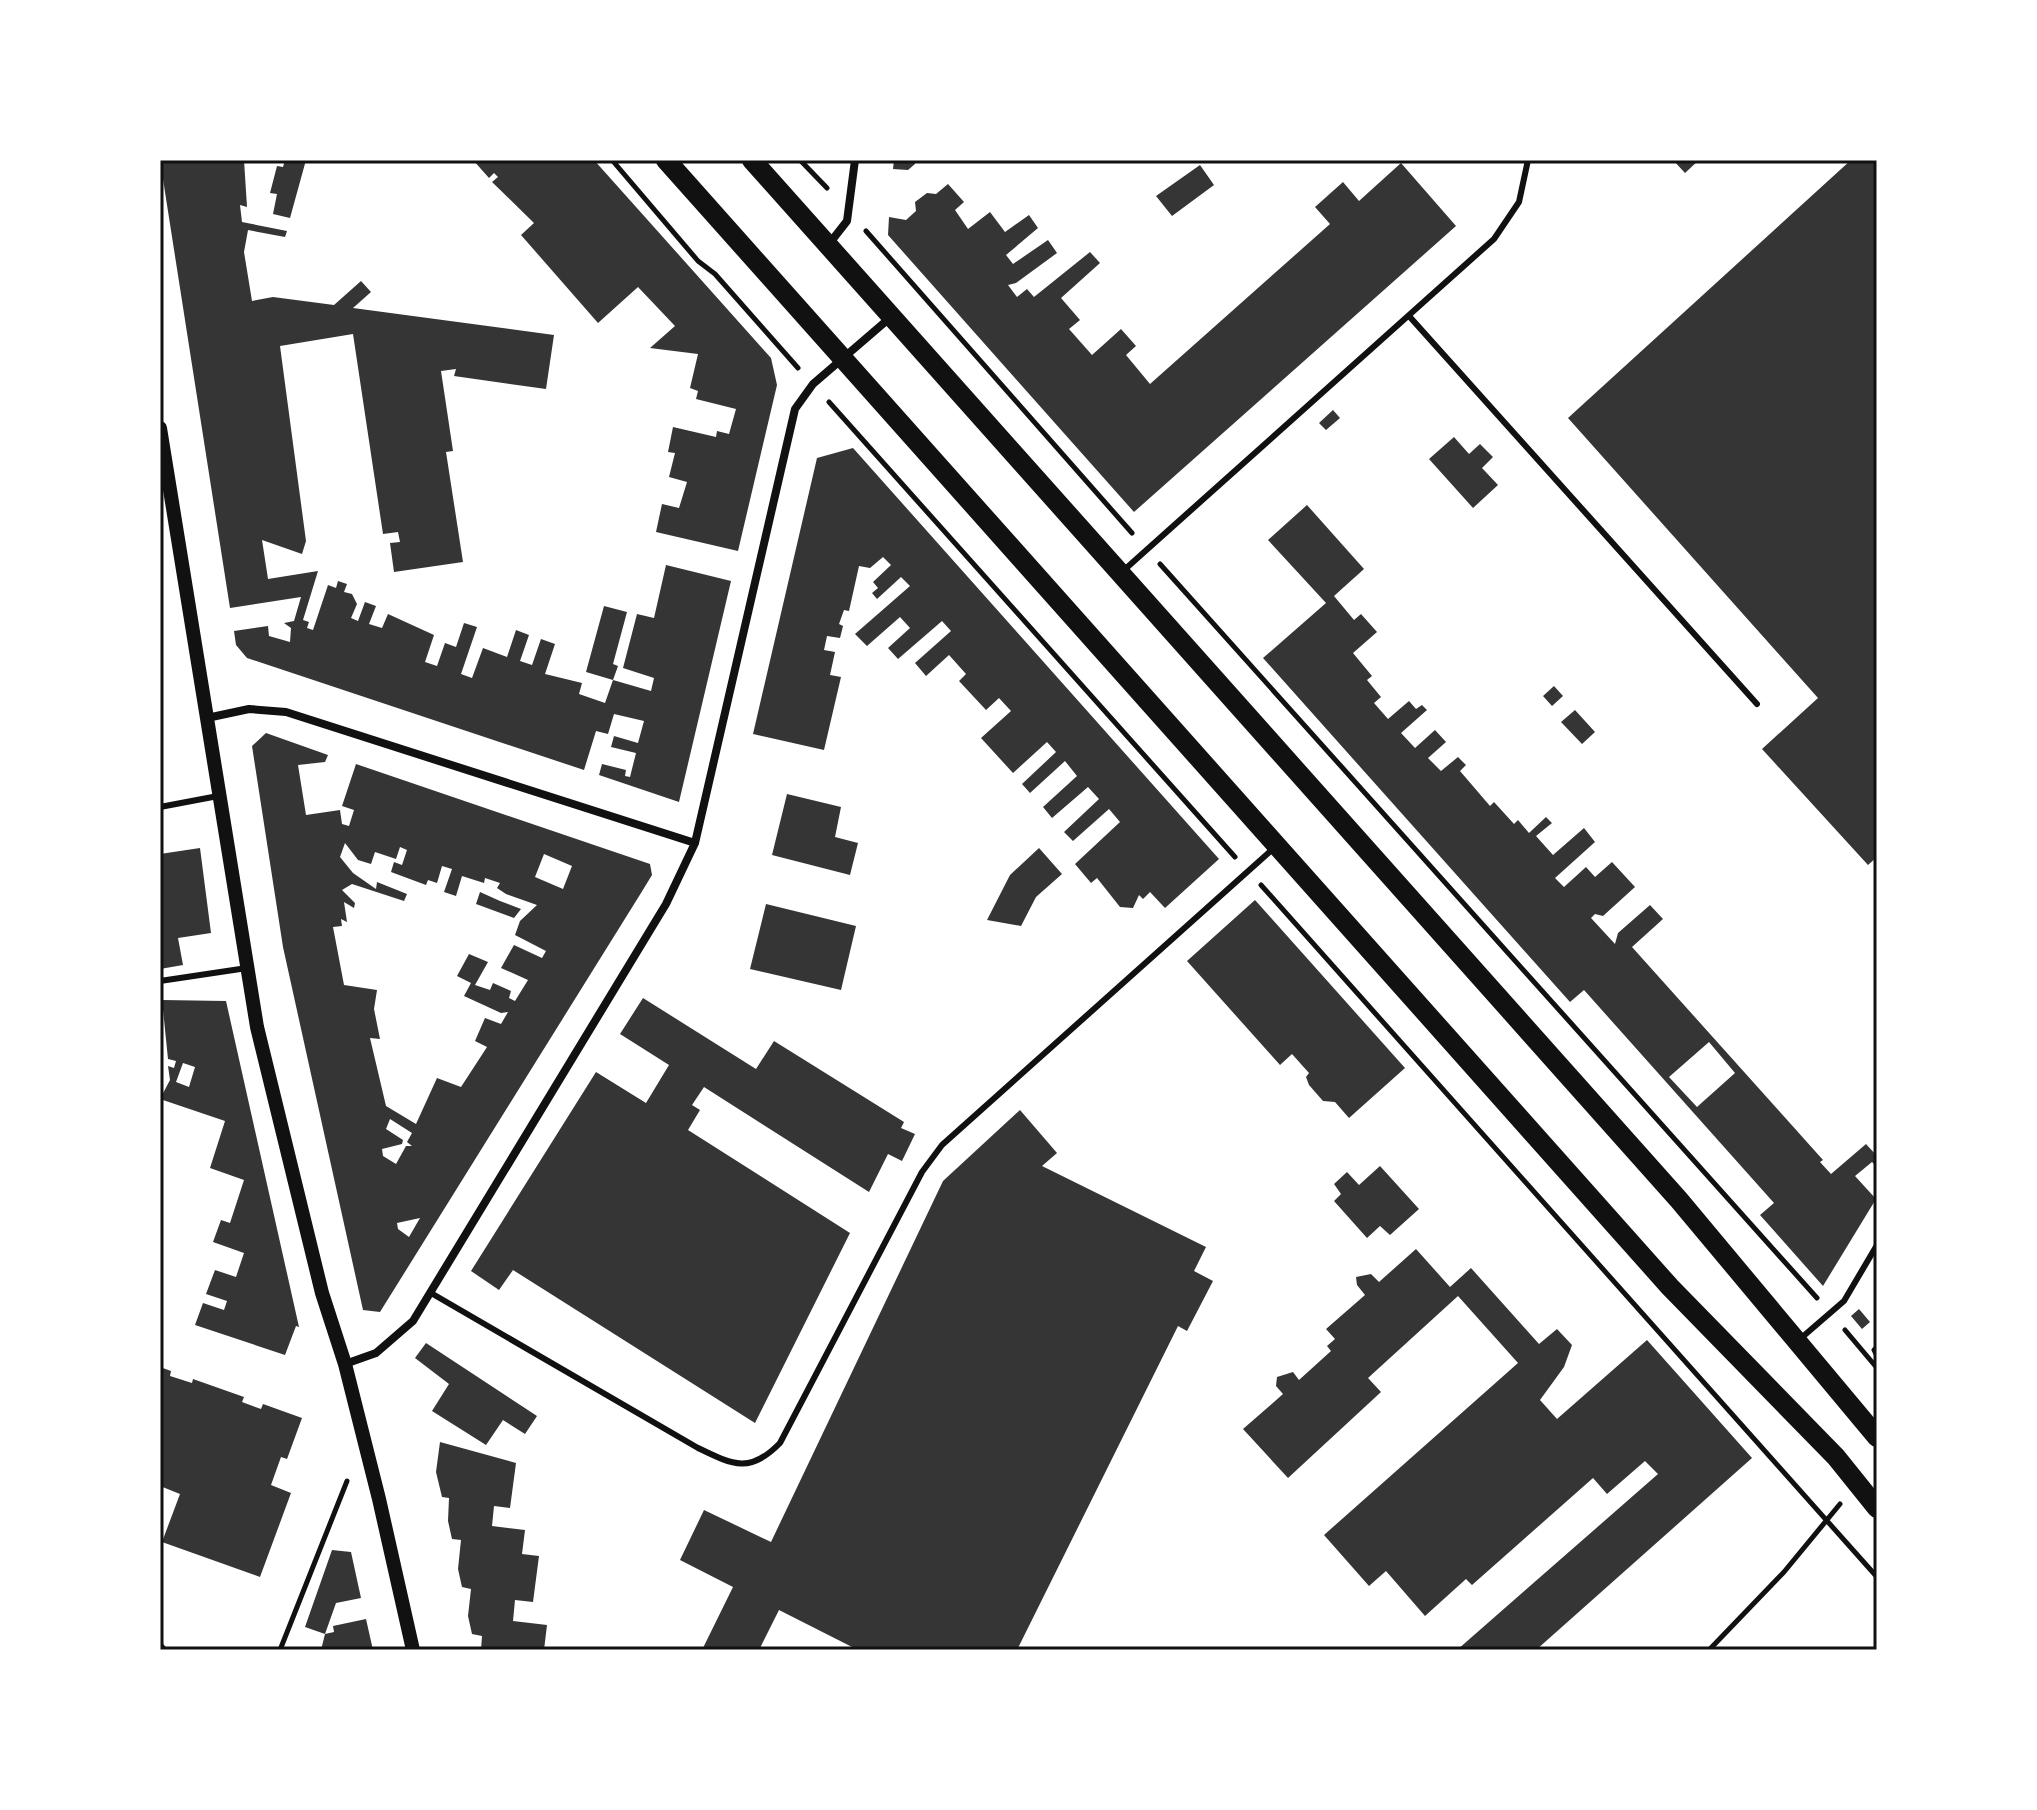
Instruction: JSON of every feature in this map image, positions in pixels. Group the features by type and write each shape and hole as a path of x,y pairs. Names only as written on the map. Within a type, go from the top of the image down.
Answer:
{"main road":[{"path":"666,160 1670,1287 1836,1457 1877,1508"},
{"path":"752,160 1679,1200 1877,1437"}],"street":[{"path":"828,245 840,234 850,213 855,160"},
{"path":"345,1364 376,1353 394,1341 413,1321 633,963 695,843 795,409 813,384 892,316"},
{"path":"160,428 247,968 282,1133 322,1293 345,1364 413,1650"},
{"path":"207,718 249,709 286,712 695,843"}],"lane":[{"path":"1121,573 1504,228 1519,202 1528,160"},
{"path":"1409,316 1757,704"},
{"path":"160,807 218,796"},
{"path":"431,1293 698,1448 733,1463 748,1465 760,1461 780,1443 922,1172 942,1145 1277,846"},
{"path":"160,981 247,968"},
{"path":"1797,1342 1831,1314 1851,1290 1877,1245"}],"path":[{"path":"612,160 698,261 715,274 1877,1577"},
{"path":"800,160 1877,1368"},
{"path":"1877,1347 1874,1350 1877,1356"},
{"path":"280,1650 364,1440"},
{"path":"1709,1650 1818,1532"},
{"path":"160,1644 165,1650"}],"building":[{"path":"160,160 244,160 247,207 240,205 242,222 287,231 285,237 248,230 244,252 252,301 273,297 334,305 361,281 371,292 353,308 554,335 546,389 454,376 456,369 441,371 453,451 446,452 463,562 394,572 390,543 400,542 398,532 383,534 353,334 280,346 306,541 302,554 262,540 268,579 318,571 303,620 309,622 307,628 313,630 328,585 336,588 338,581 347,584 344,592 352,594 357,604 351,618 358,621 365,602 376,606 369,624 382,628 388,614 434,635 425,662 437,666 445,643 456,647 464,623 477,627 461,674 472,678 483,648 507,657 516,630 529,635 520,661 532,665 541,639 555,644 545,674 582,683 579,694 605,703 613,680 651,691 654,678 623,668 637,614 654,618 666,565 731,581 679,802 599,775 602,764 626,770 625,776 630,777 636,753 611,747 614,736 638,743 644,721 614,714 608,734 596,731 584,770 247,658 236,645 234,631 268,626 269,636 290,642 291,628 284,623 294,621 301,597 230,608"},
{"path":"285,160 306,160 290,218 273,214 277,194 270,193 277,166 283,167"},
{"path":"473,160 594,160 771,358 777,385 738,551 656,532 662,504 679,508 687,482 669,477 675,453 668,452 673,427 716,437 717,431 729,434 736,409 696,399 698,391 690,388 698,354 650,348 675,326 638,287 598,323 521,235 534,223 492,182 498,177 494,173 489,178"},
{"path":"894,160 915,160 915,164 908,170 893,169"},
{"path":"1673,160 1699,160 1685,173"},
{"path":"1851,160 1877,160 1877,857 1868,865 1762,749 1818,698 1568,418"},
{"path":"1401,163 1456,226 1134,512 888,235 889,217 906,220 916,211 915,202 927,193 936,194 948,184 964,202 955,210 968,229 990,212 1005,232 1029,215 1038,228 1006,255 1013,264 1048,240 1057,253 1016,283 1008,285 1017,297 1027,289 1034,297 1090,252 1100,263 1061,298 1080,320 1069,329 1092,355 1121,329 1136,346 1126,355 1150,384 1330,224 1315,207 1343,182 1359,201"},
{"path":"1200,165 1214,185 1172,216 1156,196"},
{"path":"1333,410 1340,418 1326,430 1319,423"},
{"path":"1454,437 1469,454 1480,444 1493,457 1482,468 1498,485 1473,508 1429,459"},
{"path":"853,448 1219,859 1165,908 1150,892 1143,899 1139,895 1133,908 1120,907 1097,878 1091,883 1075,864 1120,822 1109,809 1073,841 1064,832 1099,799 1088,787 1052,818 1043,807 1077,776 1065,761 1030,793 1022,784 1056,752 1047,742 1013,773 981,738 1011,711 999,698 986,710 959,681 966,674 949,655 926,676 915,663 951,631 942,621 898,659 888,648 910,628 900,617 867,646 855,634 910,586 901,577 877,599 872,593 878,588 873,582 891,565 883,557 870,568 859,566 849,611 844,610 839,624 843,626 840,638 827,636 824,650 835,652 830,675 841,677 824,750 753,734 817,458"},
{"path":"1307,505 1364,569 1334,596 1354,620 1361,614 1377,632 1353,653 1372,676 1367,680 1381,697 1374,703 1388,719 1409,701 1416,709 1422,705 1427,710 1401,733 1415,748 1435,730 1446,742 1428,758 1441,771 1458,757 1466,765 1460,771 1490,806 1494,802 1514,824 1518,820 1529,833 1546,817 1552,823 1536,836 1553,855 1584,828 1595,842 1555,878 1564,887 1586,867 1595,877 1612,862 1635,887 1603,916 1595,914 1591,918 1615,944 1618,933 1650,905 1663,919 1632,947 1823,1160 1820,1162 1831,1174 1866,1144 1877,1156 1877,1167 1872,1162 1855,1176 1876,1199 1823,1286 1760,1215 1774,1203 1584,990 1570,1002 1263,658 1326,603 1268,540","holes":["1709,1042 1735,1073 1697,1107 1669,1077"]},
{"path":"604,606 627,612 613,664 618,666 613,680 586,672"},
{"path":"1554,686 1563,696 1552,706 1543,696"},
{"path":"1575,710 1595,732 1582,744 1561,722"},
{"path":"266,733 328,755 325,762 298,765 306,815 340,810 342,824 349,826 354,810 342,806 356,764 650,864 652,875 380,1312 363,1310 283,947 252,746","holes":["345,843 358,860 371,864 375,852 396,859 400,847 407,850 402,865 394,862 391,872 426,885 428,880 437,883 442,866 452,869 444,892 456,896 462,876 484,883 485,878 500,883 497,888 506,894 537,905 520,921 515,935 546,951 542,958 514,945 501,968 528,980 515,1001 509,998 511,991 493,983 490,990 475,985 488,962 469,954 457,976 471,983 464,996 501,1013 508,1012 501,1024 485,1018 475,1041 487,1047 461,1087 437,1078 416,1124 386,1106 370,1038 380,1039 374,1009 377,990 344,985 333,927 342,926 341,919 347,922 344,902 354,908 355,903 342,890 352,884 404,901 407,894 377,882 376,889 353,873 340,857","544,854 572,866 563,889 535,877","390,1119 412,1133 407,1142 412,1146 406,1146 396,1164 383,1156 382,1149 402,1144 403,1140 386,1129","420,1218 409,1237 398,1229 397,1223"]},
{"path":"787,794 841,807 835,837 858,843 850,875 772,855"},
{"path":"200,848 211,933 178,938 183,965 160,969 160,854"},
{"path":"1039,848 1062,874 1036,897 1021,926 987,920 1010,875"},
{"path":"480,892 521,909 514,918 476,904"},
{"path":"1255,900 1405,1068 1349,1118 1335,1102 1323,1101 1309,1085 1306,1077 1309,1073 1292,1054 1280,1065 1187,961"},
{"path":"766,904 856,926 841,990 750,969"},
{"path":"643,998 756,1069 774,1041 904,1122 901,1128 915,1134 902,1161 888,1154 869,1192 704,1087 692,1105 700,1110 688,1130 850,1233 755,1423 513,1270 499,1290 471,1271 596,1072 646,1103 669,1065 620,1034"},
{"path":"162,1000 226,1001 299,1327 296,1326 285,1355 195,1325 203,1303 224,1310 227,1301 206,1294 215,1270 236,1277 244,1253 213,1242 221,1220 230,1223 244,1180 210,1168 225,1121 160,1099 170,1080 168,1066 174,1068 176,1061 168,1059","holes":["183,1063 195,1067 189,1087 176,1082"]},
{"path":"1020,1110 1057,1153 1042,1166 1206,1247 1194,1271 1213,1281 1187,1331 1178,1326 1017,1650 858,1650 779,1610 759,1650 702,1650 733,1587 680,1560 704,1510 771,1542 943,1181"},
{"path":"1380,1166 1419,1209 1390,1235 1380,1226 1367,1238 1334,1201 1341,1194 1334,1184 1347,1172 1359,1185"},
{"path":"1416,1249 1450,1287 1471,1268 1539,1344 1557,1329 1572,1345 1564,1367 1540,1400 1557,1419 1647,1340 1752,1458 1536,1650 1457,1650 1658,1474 1645,1461 1607,1494 1593,1478 1472,1585 1466,1579 1425,1616 1386,1571 1369,1586 1324,1535 1518,1363 1458,1296 1368,1378 1381,1392 1288,1478 1243,1429 1283,1394 1276,1386 1277,1377 1293,1372 1299,1380 1331,1351 1327,1346 1335,1339 1326,1329 1365,1295 1357,1285 1356,1277 1371,1274 1379,1282"},
{"path":"1859,1309 1870,1322 1862,1329 1851,1316"},
{"path":"426,1343 537,1416 525,1434 503,1420 486,1445 432,1411 449,1384 415,1358"},
{"path":"160,1367 171,1371 170,1376 192,1383 193,1379 244,1397 242,1402 261,1409 263,1404 302,1418 287,1459 281,1457 271,1485 291,1493 260,1577 162,1542 180,1494 160,1486"},
{"path":"440,1442 516,1463 510,1508 494,1506 492,1526 525,1530 522,1554 539,1556 533,1602 515,1600 513,1621 547,1625 544,1650 481,1650 482,1636 472,1634 468,1616 471,1589 462,1587 458,1569 461,1540 452,1539 448,1521 449,1498 442,1497 436,1472"},
{"path":"332,1550 351,1552 361,1598 336,1603 325,1634 305,1627"},
{"path":"366,1619 373,1650 321,1650 325,1634 334,1632 333,1626"}]}
